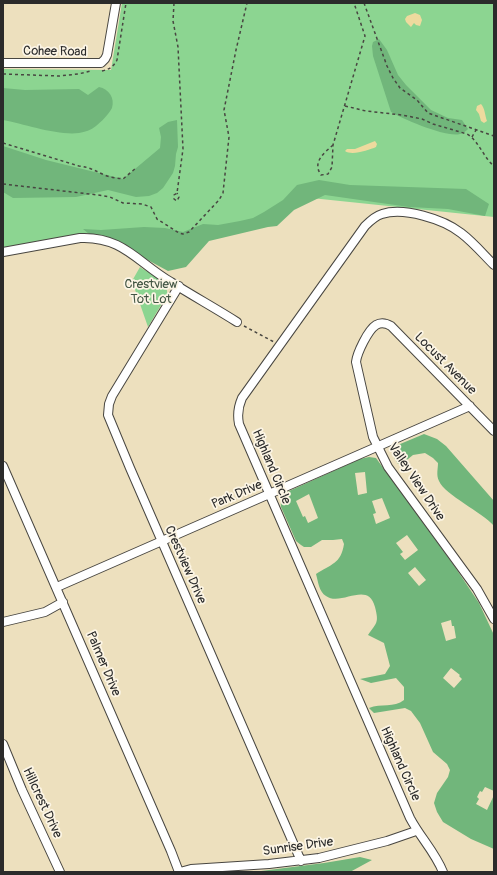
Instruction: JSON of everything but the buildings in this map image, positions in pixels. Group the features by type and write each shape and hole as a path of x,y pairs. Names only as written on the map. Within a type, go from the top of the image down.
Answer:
{"street":[{"name":"Cohee Road","path":"3,63 101,63 105,60 116,3"},
{"name":"Highland Circle","path":"443,872 436,857 416,831 239,424 238,408 242,398 365,226 372,219 383,214 396,212 427,216 444,222 466,236 494,265"},
{"path":"3,252 80,238 101,238 124,249 171,282 237,322"},
{"name":"Crestview Drive","path":"179,286 112,396 108,411 110,420 162,541 302,860"},
{"name":"Locust Avenue","path":"376,325 383,323 391,326 494,431"},
{"name":"Valley View Drive","path":"376,325 359,351 356,362 373,437 377,447 388,467 477,589 494,619"},
{"name":"Park Drive","path":"57,587 470,406"},
{"name":"Palmer Drive","path":"3,466 57,587 179,872"},
{"path":"3,622 45,612 63,602"},
{"name":"Hillcrest Drive","path":"3,744 22,790 60,872"},
{"name":"Sunrise Drive","path":"179,872 319,858 402,837 416,831"}],"path":[{"path":"98,71 110,69 117,60 126,3"},
{"path":"174,3 173,21 178,47 183,149 177,194"},
{"path":"3,184 98,195 110,197 123,203 142,204 151,207 157,219 179,233 189,232 219,200 223,193 229,137 224,110 247,3"},
{"path":"333,145 318,161 319,171 322,175 328,174 332,167 333,145 364,45 365,36 354,3"},
{"path":"364,3 387,66 400,88 417,100 428,113 494,136"},
{"path":"3,74 59,76 93,71"},
{"path":"344,106 366,111 422,119 472,137 494,166"},
{"path":"472,137 476,129"},
{"path":"3,143 79,166 95,169 108,176 123,179 136,168"},
{"path":"237,322 280,345"}],"green space":[{"path":"122,3 494,3 494,217 292,196 274,217 137,252 89,233 3,248 3,69 111,70"},
{"path":"379,39 387,50 398,75 406,85 431,110 448,118 462,120 468,129 461,134 445,133 415,123 391,112 373,56 373,42"},
{"path":"99,87 103,88 110,94 113,104 107,115 92,129 79,133 62,133 3,120 3,88 25,90 79,89 88,95"},
{"path":"177,120 178,147 175,166 173,173 163,188 157,193 149,196 136,197 108,190 76,197 13,198 3,192 3,146 46,160 123,179 160,148 161,137 159,128 168,122"},
{"path":"319,180 350,185 466,189 489,204 485,216 448,209 409,207 325,195 294,210 277,226 209,241 186,267 168,271 109,239 89,234 83,229 101,230 144,227 165,228 183,232 203,224 218,225 240,221 253,218 283,200 297,185"},
{"name":"Crestview Tot Lot","path":"140,267 162,282 167,291 167,295 148,327 132,281"},
{"path":"424,434 437,439 446,446 494,501 494,526 448,492 439,481 437,472 438,463 433,458 425,453 413,455 403,463 398,464 392,454 393,447"},
{"path":"369,457 376,458 455,567 479,603 494,635 494,791 485,787 482,792 480,791 477,797 479,799 476,804 487,810 494,795 494,849 471,839 443,822 434,803 437,793 448,777 450,770 447,764 433,752 420,723 411,711 405,708 374,713 369,708 392,705 404,700 404,687 396,678 371,683 360,679 385,674 390,666 384,643 368,635 377,619 372,599 366,595 360,595 332,599 326,596 320,589 316,574 338,560 343,551 344,544 342,539 322,540 311,547 304,547 296,541 281,507 282,498 289,491 360,459","holes":["365,472 367,493 358,495 355,473","309,494 318,518 308,523 305,516 303,517 296,501","382,498 390,518 376,524 373,514 376,513 372,501","407,535 418,550 405,560 400,554 403,552 396,543","415,567 426,580 419,586 408,573","451,620 452,626 454,626 456,638 446,641 441,623","451,668 460,675 459,676 462,679 454,688 443,678"]},
{"path":"360,857 372,860 350,872 253,872 324,863"}],"sand":[{"path":"415,13 420,15 422,20 420,26 414,23 411,27 405,19 407,16"},
{"path":"481,104 487,121 484,123 481,121 476,110 477,106"},
{"path":"375,141 377,144 376,147 369,150 356,153 345,151 347,149 355,149"}]}
